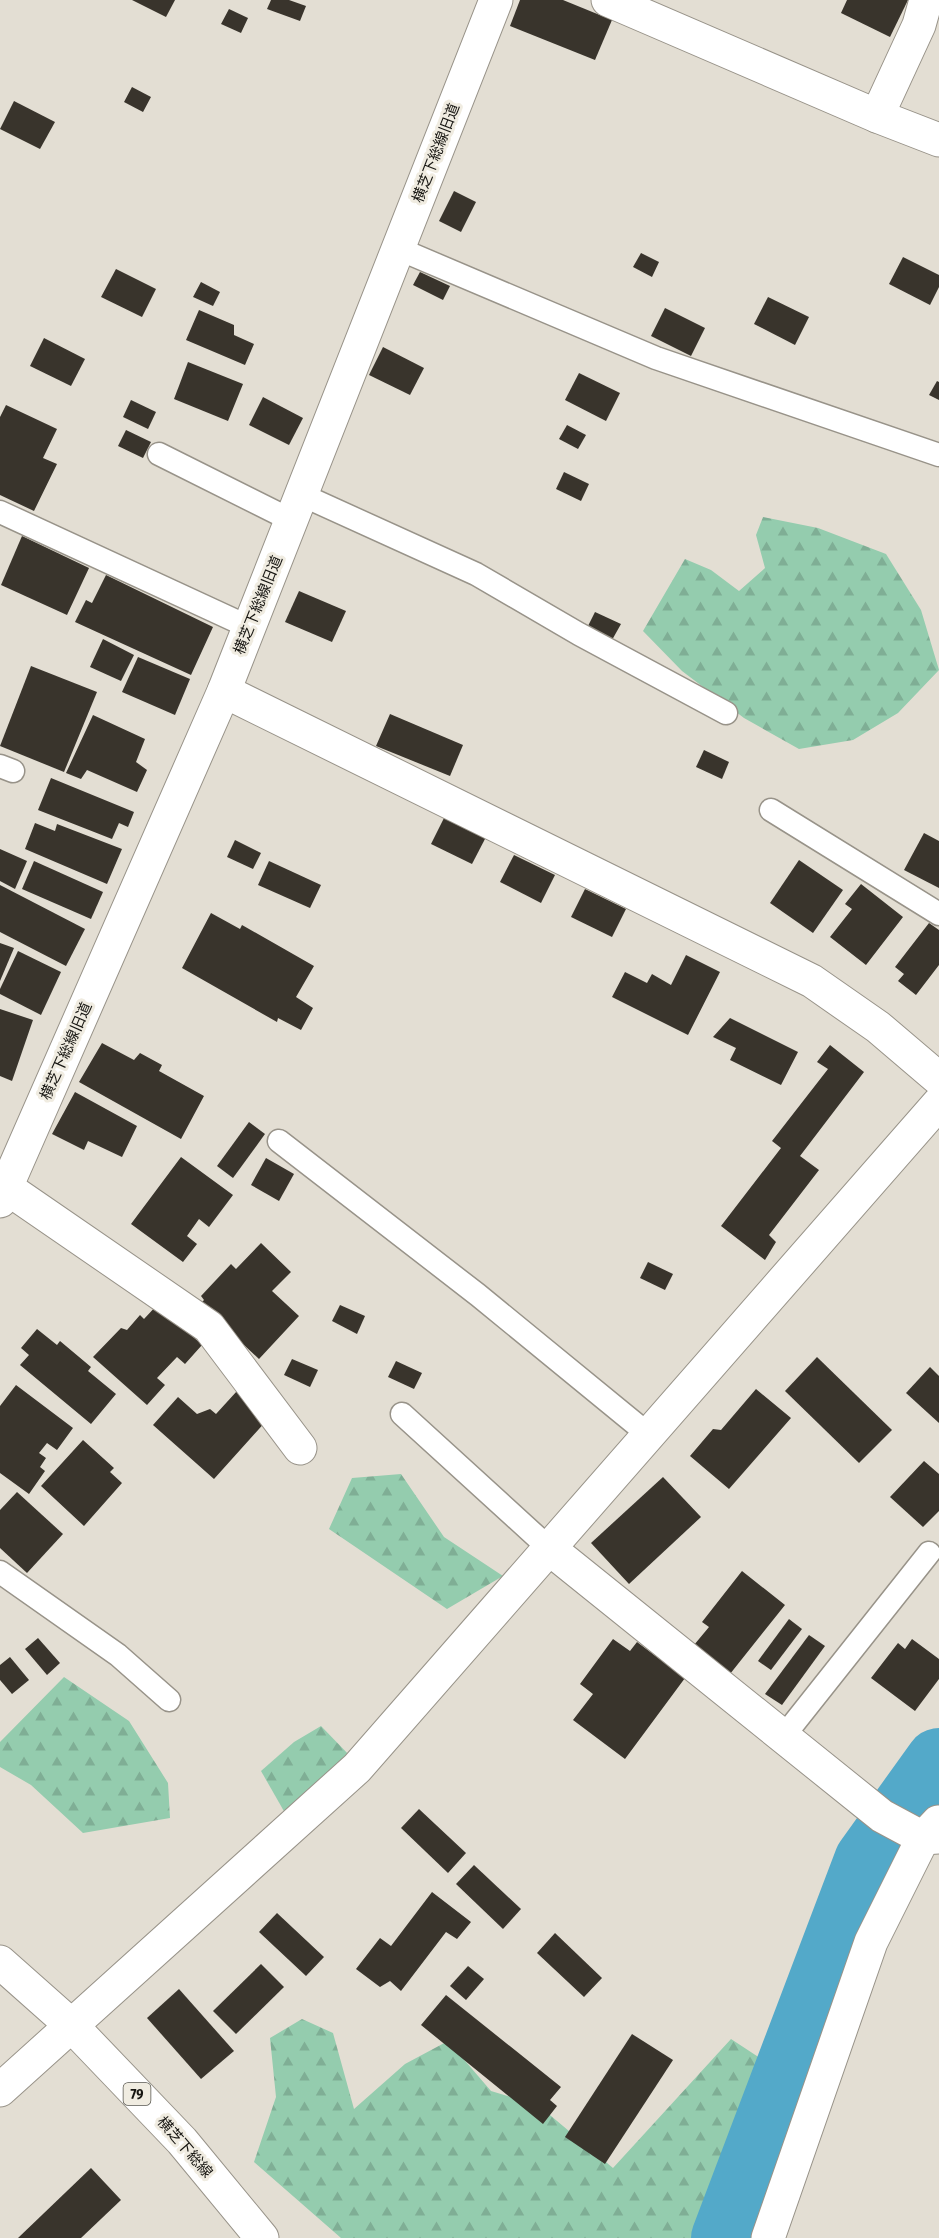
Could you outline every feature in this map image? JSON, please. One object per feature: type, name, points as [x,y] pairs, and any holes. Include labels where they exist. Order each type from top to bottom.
[{"type":"street","name":"横芝下総線旧道","points":[[3,1195],[224,691],[496,0]]},
{"type":"street","points":[[608,0],[877,116],[939,140]]},
{"type":"street","points":[[877,116],[919,25],[926,0]]},
{"type":"street","points":[[224,691],[812,981],[879,1027],[939,1079]]},
{"type":"street","points":[[0,2090],[357,1768],[939,1103]]},
{"type":"street","points":[[3,1195],[209,1327],[300,1448]]},
{"type":"street","points":[[550,1548],[882,1816],[934,1832],[871,1942],[768,2238]]},
{"type":"street","name":"横芝下総線","points":[[0,1962],[70,2025],[182,2141],[262,2238]]},
{"type":"lane","points":[[399,249],[656,358],[939,455]]},
{"type":"lane","points":[[159,454],[476,574],[579,634],[726,713]]},
{"type":"lane","points":[[0,512],[249,627]]},
{"type":"lane","points":[[771,810],[939,914]]},
{"type":"lane","points":[[279,1141],[478,1295],[649,1435]]},
{"type":"lane","points":[[402,1414],[550,1548]]},
{"type":"lane","points":[[783,1737],[929,1553]]},
{"type":"lane","points":[[0,1572],[118,1655],[169,1700]]},
{"type":"green space","points":[[763,517],[818,528],[886,554],[921,610],[939,670],[898,713],[853,740],[799,749],[744,718],[682,671],[643,631],[685,559],[711,570],[739,591],[765,568],[756,535]]},
{"type":"green space","points":[[401,1474],[444,1537],[503,1576],[447,1609],[329,1529],[352,1478]]},
{"type":"green space","points":[[64,1677],[129,1721],[168,1783],[170,1818],[83,1833],[31,1785],[0,1767],[0,1742]]},
{"type":"green space","points":[[321,1726],[351,1757],[285,1813],[261,1771],[294,1742]]},
{"type":"green space","points":[[302,2019],[333,2033],[354,2109],[405,2064],[448,2041],[491,2091],[538,2105],[613,2168],[731,2039],[763,2060],[699,2238],[341,2238],[254,2162],[276,2097],[270,2038]]},
{"type":"building","points":[[132,0],[175,0],[166,17]]},
{"type":"building","points":[[271,0],[289,0],[306,6],[300,21],[267,9]]},
{"type":"building","points":[[520,0],[563,0],[612,20],[595,60],[510,26]]},
{"type":"building","points":[[847,0],[908,0],[890,37],[841,13]]},
{"type":"building","points":[[229,9],[248,18],[241,33],[221,24]]},
{"type":"building","points":[[132,87],[151,97],[143,112],[124,102]]},
{"type":"building","points":[[14,101],[55,122],[40,149],[0,129]]},
{"type":"building","points":[[454,191],[476,202],[461,232],[439,221]]},
{"type":"building","points":[[641,253],[659,262],[652,277],[633,267]]},
{"type":"building","points":[[903,257],[939,275],[939,287],[930,305],[889,284]]},
{"type":"building","points":[[116,269],[156,289],[142,317],[101,297]]},
{"type":"building","points":[[420,272],[450,286],[443,300],[413,285]]},
{"type":"building","points":[[201,282],[220,292],[213,306],[193,297]]},
{"type":"building","points":[[768,297],[809,317],[795,345],[754,324]]},
{"type":"building","points":[[665,308],[705,328],[691,356],[651,336]]},
{"type":"building","points":[[199,310],[234,325],[234,335],[254,344],[245,365],[186,340]]},
{"type":"building","points":[[44,338],[85,359],[71,386],[30,366]]},
{"type":"building","points":[[383,347],[424,368],[410,395],[369,375]]},
{"type":"building","points":[[188,362],[243,384],[228,421],[174,399]]},
{"type":"building","points":[[579,373],[620,393],[606,421],[565,400]]},
{"type":"building","points":[[937,381],[939,382],[939,400],[929,395]]},
{"type":"building","points":[[263,397],[303,418],[289,445],[249,425]]},
{"type":"building","points":[[131,400],[156,412],[148,429],[123,417]]},
{"type":"building","points":[[6,405],[57,429],[43,458],[57,464],[34,511],[0,495],[0,417]]},
{"type":"building","points":[[567,425],[586,435],[578,449],[559,439]]},
{"type":"building","points":[[126,430],[151,442],[143,458],[118,446]]},
{"type":"building","points":[[564,472],[589,484],[581,501],[556,489]]},
{"type":"building","points":[[22,536],[89,568],[67,615],[1,585]]},
{"type":"building","points":[[106,575],[213,627],[191,675],[75,622],[86,600],[92,603]]},
{"type":"building","points":[[299,591],[346,611],[332,642],[285,622]]},
{"type":"building","points":[[595,612],[621,624],[612,640],[587,628]]},
{"type":"building","points":[[103,639],[134,655],[121,681],[90,667]]},
{"type":"building","points":[[138,657],[190,679],[175,715],[122,692]]},
{"type":"building","points":[[31,666],[97,692],[64,772],[0,746]]},
{"type":"building","points":[[390,714],[463,745],[450,776],[376,746]]},
{"type":"building","points":[[93,715],[145,739],[136,762],[147,770],[137,792],[87,770],[81,779],[66,773]]},
{"type":"building","points":[[704,750],[729,762],[722,779],[696,767]]},
{"type":"building","points":[[51,778],[134,812],[128,827],[119,823],[112,839],[38,810]]},
{"type":"building","points":[[445,816],[486,837],[472,864],[431,844]]},
{"type":"building","points":[[35,823],[55,831],[57,824],[122,849],[107,884],[25,849]]},
{"type":"building","points":[[924,833],[939,841],[939,888],[904,870]]},
{"type":"building","points":[[235,840],[261,853],[253,869],[227,857]]},
{"type":"building","points":[[0,849],[27,861],[15,889],[0,881]]},
{"type":"building","points":[[514,855],[555,875],[541,903],[500,882]]},
{"type":"building","points":[[799,860],[843,890],[813,933],[770,903]]},
{"type":"building","points":[[34,861],[103,892],[91,919],[22,889]]},
{"type":"building","points":[[269,861],[321,885],[310,908],[258,885]]},
{"type":"building","points":[[861,884],[903,917],[866,965],[830,937],[852,909],[845,904]]},
{"type":"building","points":[[0,885],[85,929],[66,966],[0,932]]},
{"type":"building","points":[[585,889],[626,909],[612,937],[571,917]]},
{"type":"building","points":[[211,913],[240,929],[242,925],[314,966],[296,997],[313,1008],[301,1030],[278,1018],[277,1022],[182,968]]},
{"type":"building","points":[[929,923],[939,930],[939,965],[916,995],[898,981],[904,974],[895,967]]},
{"type":"building","points":[[0,943],[14,948],[0,981]]},
{"type":"building","points":[[18,951],[61,972],[41,1015],[0,994],[0,989]]},
{"type":"building","points":[[686,955],[720,972],[688,1035],[612,997],[625,972],[647,983],[652,974],[671,985]]},
{"type":"building","points":[[0,1009],[33,1020],[12,1081],[0,1076]]},
{"type":"building","points":[[730,1018],[798,1052],[781,1085],[730,1060],[736,1048],[713,1037]]},
{"type":"building","points":[[102,1043],[134,1060],[140,1053],[162,1065],[159,1071],[204,1096],[181,1139],[79,1082]]},
{"type":"building","points":[[830,1045],[864,1072],[800,1156],[819,1170],[769,1235],[776,1242],[765,1260],[721,1226],[781,1148],[772,1141],[828,1069],[817,1062]]},
{"type":"building","points":[[75,1092],[137,1126],[122,1157],[88,1141],[84,1150],[52,1134]]},
{"type":"building","points":[[249,1122],[265,1134],[233,1178],[217,1166]]},
{"type":"building","points":[[181,1157],[233,1195],[209,1227],[199,1219],[187,1236],[197,1244],[183,1262],[131,1224]]},
{"type":"building","points":[[266,1158],[294,1174],[279,1201],[251,1185]]},
{"type":"building","points":[[261,1243],[291,1272],[272,1291],[299,1316],[259,1359],[200,1304],[204,1300],[201,1296],[231,1264],[236,1269]]},
{"type":"building","points":[[648,1262],[673,1274],[665,1290],[640,1278]]},
{"type":"building","points":[[158,1304],[202,1345],[185,1364],[177,1357],[157,1378],[165,1385],[147,1405],[93,1357],[121,1328],[127,1330],[140,1315],[144,1319]]},
{"type":"building","points":[[340,1305],[365,1316],[357,1334],[332,1321]]},
{"type":"building","points":[[37,1329],[57,1345],[60,1341],[91,1367],[88,1371],[116,1394],[91,1424],[20,1365],[29,1355],[21,1348]]},
{"type":"building","points":[[817,1357],[892,1430],[859,1463],[785,1391]]},
{"type":"building","points":[[292,1359],[318,1370],[310,1387],[284,1375]]},
{"type":"building","points":[[396,1361],[422,1373],[414,1389],[388,1377]]},
{"type":"building","points":[[930,1367],[939,1376],[939,1423],[906,1393]]},
{"type":"building","points":[[16,1385],[73,1428],[57,1450],[47,1443],[39,1453],[46,1458],[40,1467],[45,1471],[29,1494],[0,1473],[0,1406]]},
{"type":"building","points":[[756,1389],[791,1418],[729,1489],[690,1456],[713,1429],[721,1430]]},
{"type":"building","points":[[237,1391],[268,1419],[214,1479],[153,1425],[178,1397],[197,1414],[210,1409],[216,1414]]},
{"type":"building","points":[[83,1440],[114,1468],[110,1472],[122,1483],[84,1526],[41,1486]]},
{"type":"building","points":[[924,1461],[939,1474],[939,1511],[923,1527],[890,1497]]},
{"type":"building","points":[[663,1477],[701,1517],[629,1584],[591,1543]]},
{"type":"building","points":[[17,1492],[63,1534],[27,1573],[0,1548],[0,1510]]},
{"type":"building","points":[[742,1571],[785,1605],[730,1674],[694,1645],[709,1627],[702,1622]]},
{"type":"building","points":[[789,1619],[802,1629],[771,1670],[758,1661]]},
{"type":"building","points":[[809,1635],[825,1646],[782,1705],[765,1694]]},
{"type":"building","points":[[38,1638],[60,1663],[47,1675],[25,1649]]},
{"type":"building","points":[[613,1639],[630,1651],[637,1642],[685,1678],[625,1759],[573,1720],[593,1694],[580,1684]]},
{"type":"building","points":[[912,1639],[939,1659],[939,1679],[915,1711],[871,1678],[898,1643],[905,1649]]},
{"type":"building","points":[[10,1657],[29,1680],[12,1694],[0,1680],[0,1665]]},
{"type":"building","points":[[419,1809],[466,1853],[448,1873],[401,1828]]},
{"type":"building","points":[[474,1865],[521,1909],[503,1929],[456,1884]]},
{"type":"building","points":[[432,1892],[471,1922],[457,1939],[446,1932],[401,1991],[390,1981],[380,1987],[356,1969],[380,1938],[391,1946]]},
{"type":"building","points":[[277,1913],[324,1957],[306,1976],[259,1932]]},
{"type":"building","points":[[555,1933],[602,1978],[584,1997],[537,1953]]},
{"type":"building","points":[[261,1964],[284,1987],[236,2034],[213,2011]]},
{"type":"building","points":[[468,1966],[484,1979],[466,2000],[450,1986]]},
{"type":"building","points":[[179,1989],[234,2051],[201,2079],[147,2018]]},
{"type":"building","points":[[446,1995],[561,2087],[550,2100],[557,2106],[543,2124],[421,2025]]},
{"type":"building","points":[[632,2034],[673,2060],[605,2164],[565,2137]]},
{"type":"building","points":[[91,2168],[121,2200],[81,2238],[18,2238]]},
{"type":"waterway","points":[[725,2238],[868,1861],[939,1762]]}]
